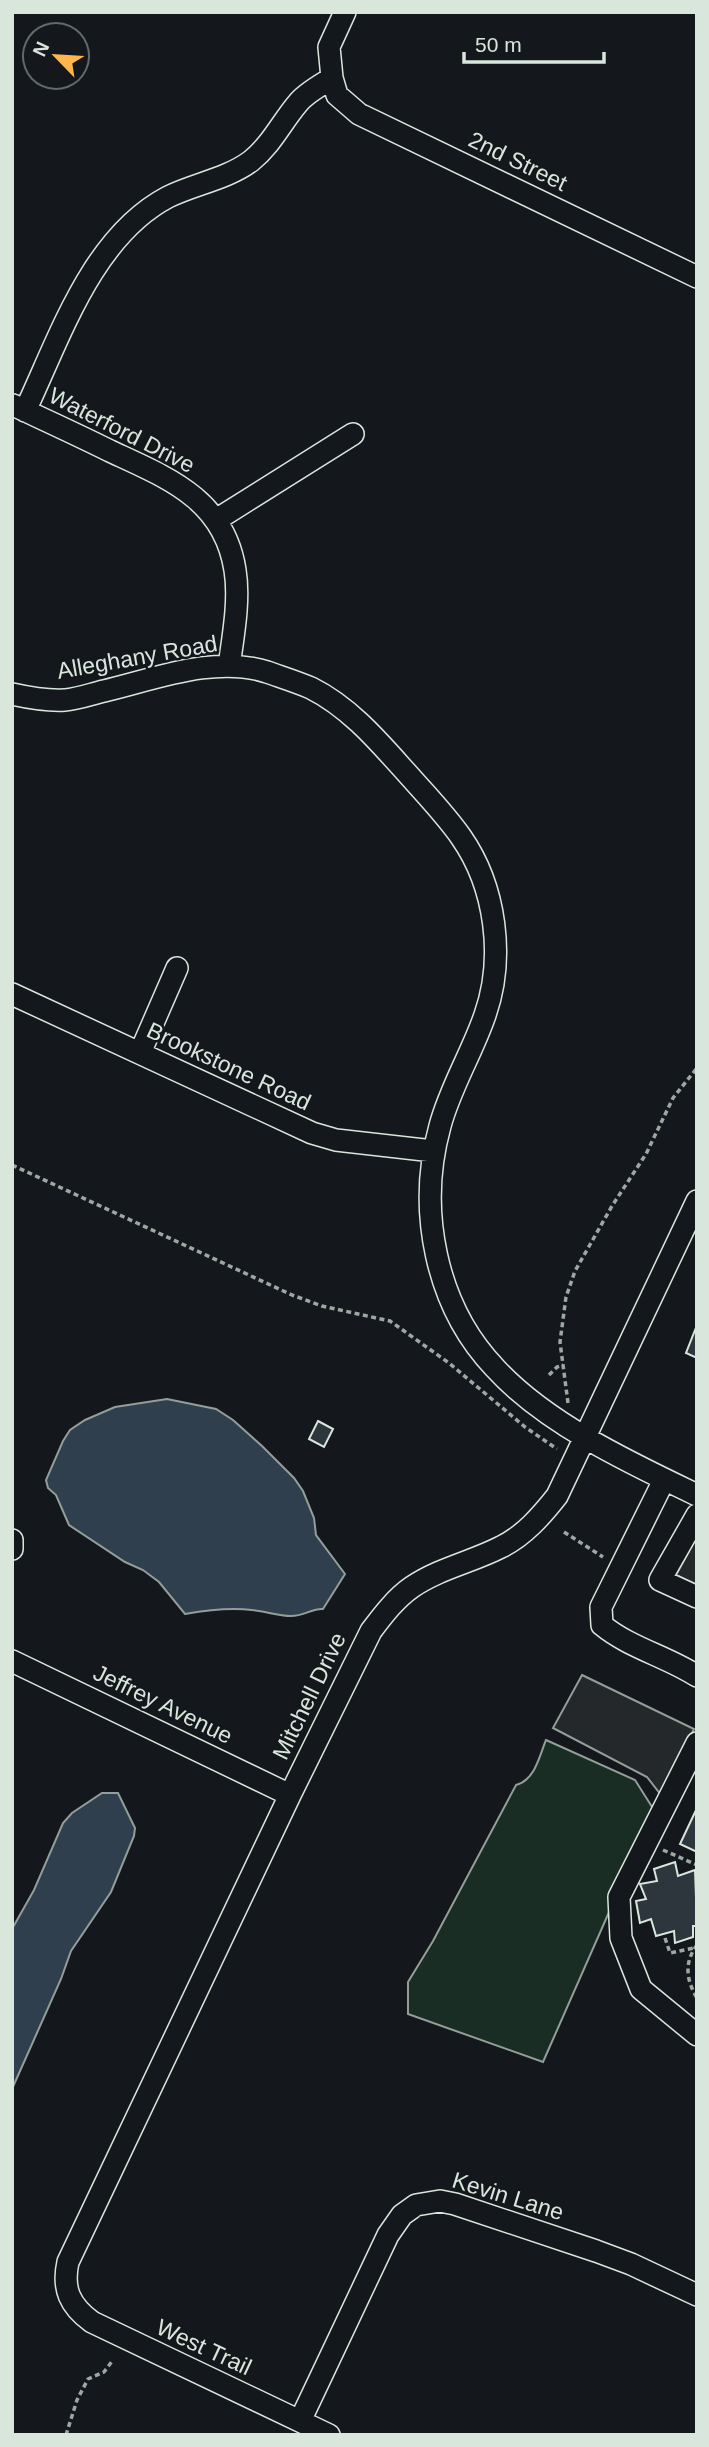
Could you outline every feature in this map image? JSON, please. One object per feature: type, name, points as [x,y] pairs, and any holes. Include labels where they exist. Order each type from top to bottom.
[{"type":"street","points":[[19,408],[106,249],[135,220],[167,198],[230,173],[249,162],[269,145],[299,101],[332,78],[329,47],[345,12]]},
{"type":"street","name":"2nd Street","points":[[332,78],[337,95],[359,114],[697,276]]},
{"type":"street","name":"Waterford Drive","points":[[19,408],[172,480],[200,501],[216,520],[228,544],[236,571],[235,625],[229,666]]},
{"type":"street","points":[[216,520],[354,434]]},
{"type":"street","name":"Alleghany Road","points":[[12,694],[35,699],[68,700],[199,669],[229,666],[262,671],[310,688],[341,707],[360,722],[438,808],[462,839],[477,866],[491,905],[495,943],[494,984],[485,1015],[441,1122],[433,1152],[430,1219],[443,1282],[474,1343],[517,1389],[609,1452],[697,1495]]},
{"type":"street","points":[[140,1053],[177,968]]},
{"type":"street","name":"Brookstone Road","points":[[12,994],[313,1133],[336,1140],[433,1152]]},
{"type":"street","name":"Mitchell Drive","points":[[67,2295],[65,2282],[68,2262],[371,1631],[410,1588],[443,1569],[504,1546],[540,1518],[557,1496],[697,1201]]},
{"type":"street","points":[[664,1480],[601,1607],[602,1625],[628,1643],[677,1663],[697,1676]]},
{"type":"street","points":[[697,1515],[660,1580],[697,1597]]},
{"type":"street","points":[[12,1540],[12,1549]]},
{"type":"street","name":"Jeffrey Avenue","points":[[12,1661],[290,1795]]},
{"type":"street","points":[[697,1742],[618,1897],[621,1938],[641,1989],[697,2035]]},
{"type":"street","name":"Kevin Lane","points":[[300,2421],[388,2235],[407,2211],[425,2202],[455,2204],[596,2251],[697,2295]]},
{"type":"street","name":"West Trail","points":[[67,2295],[75,2308],[92,2322],[329,2435]]},
{"type":"path","points":[[550,1445],[569,1411],[560,1342],[566,1297],[575,1271],[646,1154],[673,1098],[697,1068]]},
{"type":"path","points":[[12,1165],[292,1295],[322,1306],[390,1321],[449,1363],[550,1445],[575,1457]]},
{"type":"path","points":[[549,1375],[562,1365]]},
{"type":"path","points":[[662,1849],[697,1865]]},
{"type":"path","points":[[665,1938],[670,1953],[696,1947]]},
{"type":"path","points":[[696,1947],[687,1968],[691,1988],[697,1998]]},
{"type":"path","points":[[66,2435],[77,2400],[88,2379],[104,2372],[113,2361]]},
{"type":"green space","points":[[546,1740],[635,1780],[654,1810],[543,2062],[408,2014],[408,1982],[433,1941],[516,1785],[528,1778],[536,1767]]},
{"type":"shaded area","points":[[697,1536],[697,1585],[676,1575]]},
{"type":"shaded area","points":[[582,1675],[694,1729],[661,1795],[647,1777],[553,1728]]},
{"type":"water","points":[[167,1399],[216,1409],[233,1420],[294,1478],[303,1491],[314,1518],[316,1535],[345,1574],[323,1609],[291,1616],[235,1609],[185,1614],[159,1582],[69,1525],[46,1480],[70,1430],[115,1407]]},
{"type":"water","points":[[102,1793],[118,1793],[135,1828],[134,1836],[111,1892],[71,1951],[12,2089],[12,1929],[34,1890],[63,1823],[72,1813]]},
{"type":"building","points":[[697,1325],[697,1358],[686,1353]]},
{"type":"building","points":[[318,1421],[333,1429],[324,1447],[309,1439]]},
{"type":"building","points":[[697,1808],[697,1852],[680,1844]]},
{"type":"building","points":[[675,1862],[678,1876],[695,1870],[697,1926],[693,1926],[693,1937],[675,1943],[674,1931],[656,1936],[651,1919],[640,1923],[636,1901],[646,1899],[640,1884],[657,1881],[654,1869]]}]
